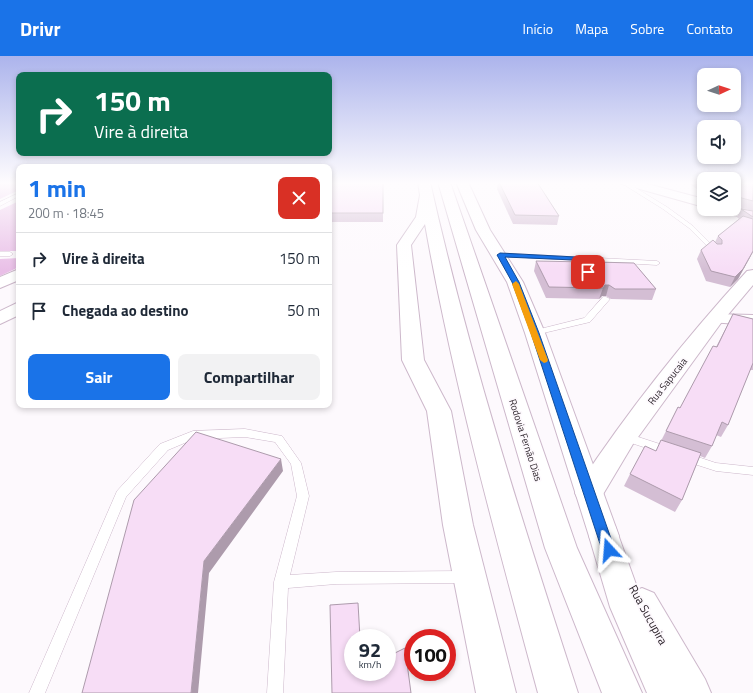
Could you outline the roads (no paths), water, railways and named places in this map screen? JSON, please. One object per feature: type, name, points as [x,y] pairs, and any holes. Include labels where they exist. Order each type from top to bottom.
[{"type":"main road","points":[[424,212],[423,218],[404,245],[413,360],[440,411],[458,525],[496,693]]},
{"type":"main road","points":[[436,212],[460,353],[499,493],[558,693]]},
{"type":"main road","name":"Rodovia Fernão Dias","points":[[441,212],[561,548],[622,693]]},
{"type":"main road","points":[[475,212],[483,230],[500,255],[515,282],[535,333],[627,607],[667,693]]},
{"type":"main road","points":[[741,213],[753,216]]},
{"type":"main road","points":[[0,283],[16,275]]},
{"type":"main road","name":"Rua Sapucaia","points":[[589,493],[624,437],[714,319],[753,275]]},
{"type":"main road","points":[[0,318],[16,310]]},
{"type":"main road","name":"Rua Sucupira","points":[[604,536],[691,693]]},
{"type":"street","points":[[714,319],[750,321]]},
{"type":"lane","points":[[670,212],[691,226],[715,251]]},
{"type":"lane","points":[[0,254],[10,254]]},
{"type":"lane","points":[[500,255],[657,263]]},
{"type":"lane","points":[[576,259],[584,268]]},
{"type":"lane","points":[[535,333],[587,320],[606,299]]},
{"type":"lane","points":[[37,693],[121,494],[164,447],[192,435],[245,433],[278,439],[296,463],[303,496],[281,582],[275,693]]},
{"type":"lane","points":[[624,437],[716,467],[753,470]]},
{"type":"lane","points":[[281,582],[336,578],[470,577]]}]
